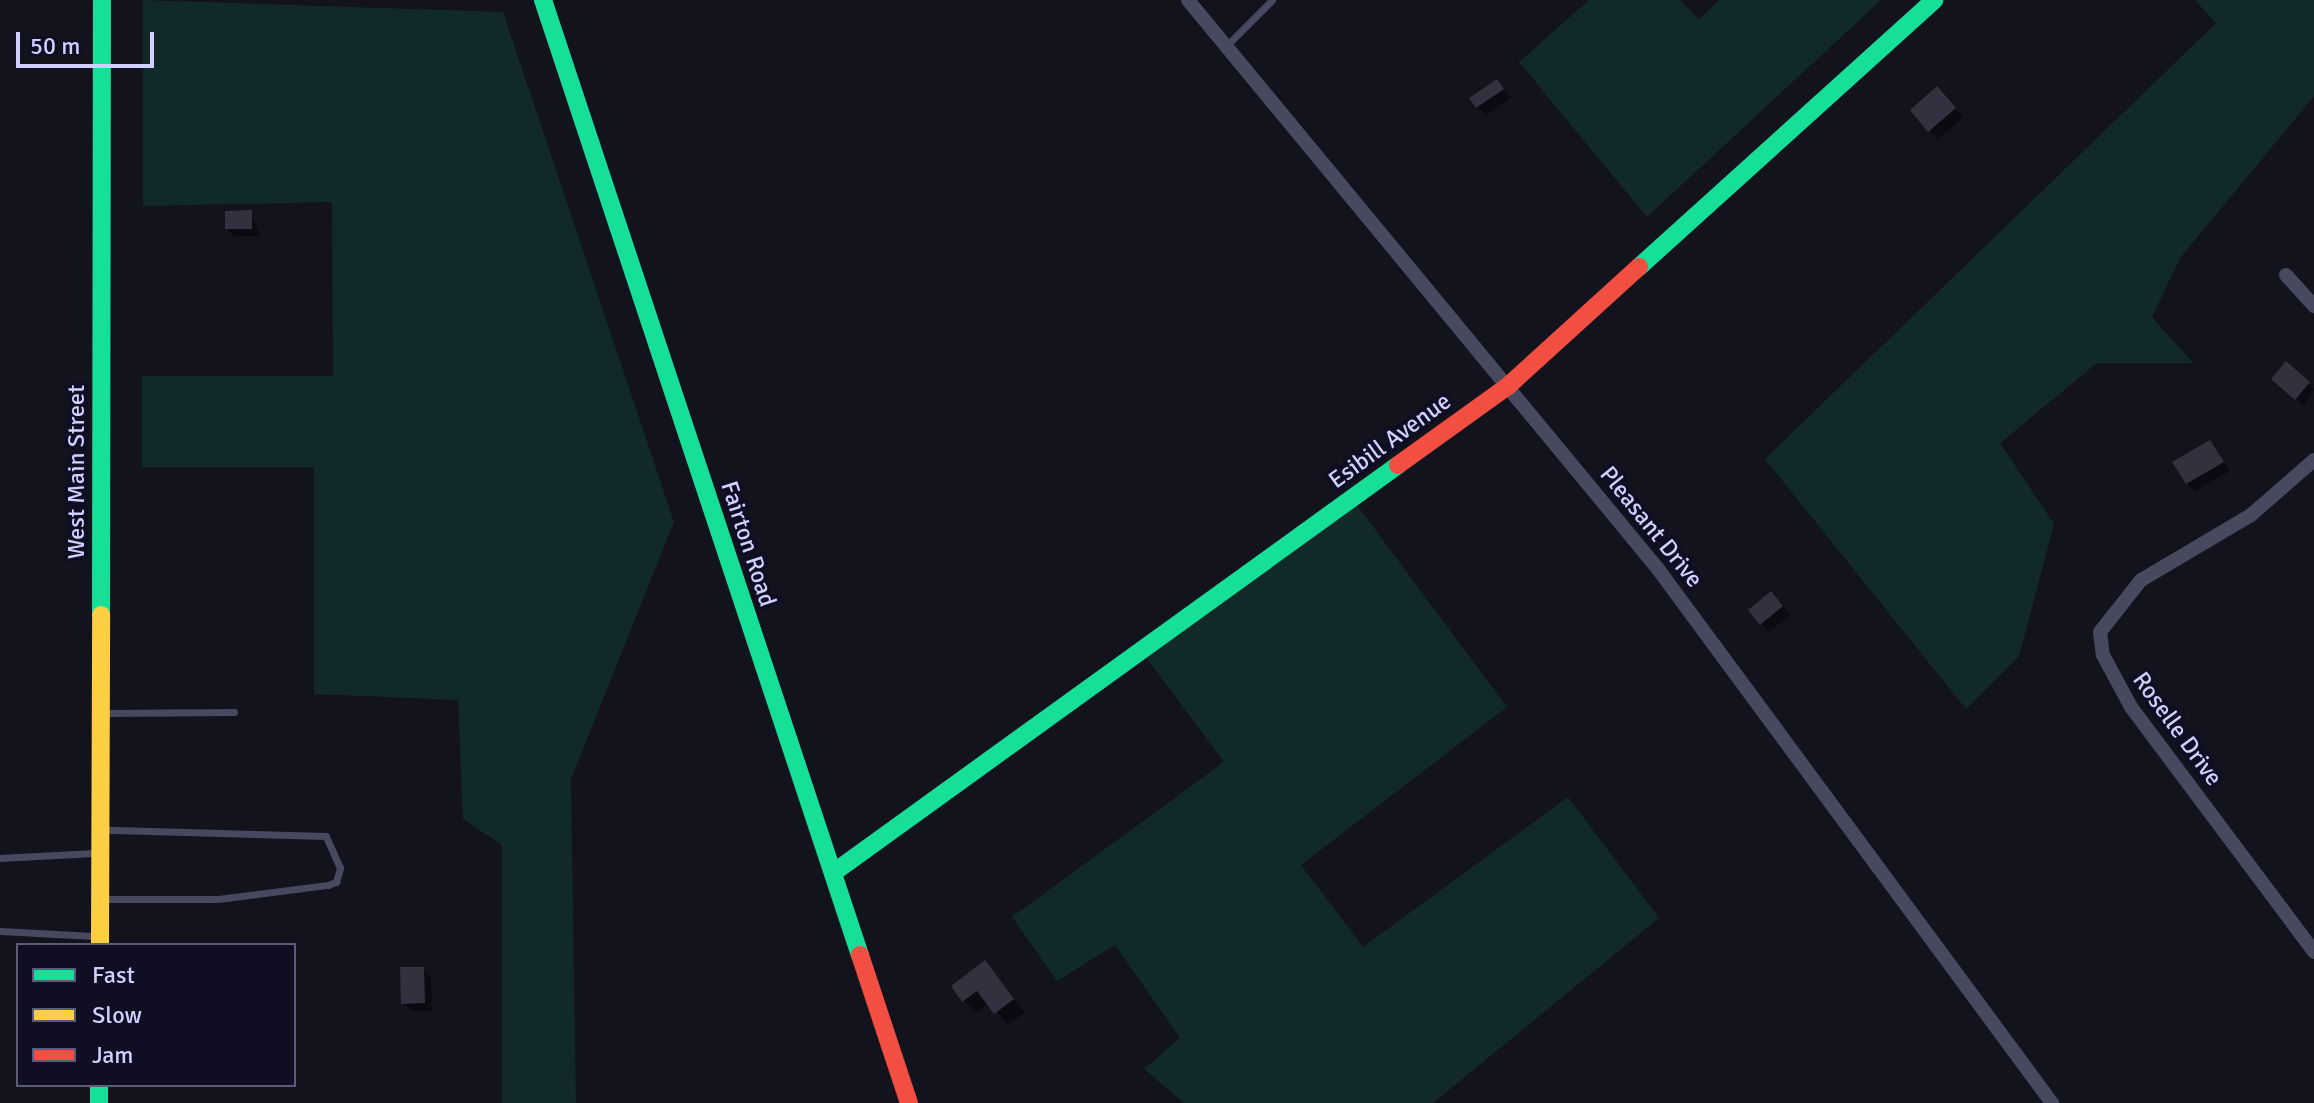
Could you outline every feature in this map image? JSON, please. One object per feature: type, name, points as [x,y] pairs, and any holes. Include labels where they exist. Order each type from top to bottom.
[{"type":"main road","name":"West Main Street","points":[[100,940],[102,0]]},
{"type":"main road","name":"Fairton Road","points":[[543,0],[909,1103]]},
{"type":"main road","name":"Esibill Avenue","points":[[833,873],[1508,386],[1934,0]]},
{"type":"street","name":"Pleasant Drive","points":[[1188,0],[1508,386],[1745,683],[2052,1103]]},
{"type":"street","points":[[2286,275],[2314,306]]},
{"type":"street","name":"Roselle Drive","points":[[2314,460],[2251,515],[2141,580],[2100,632],[2103,655],[2131,707],[2314,952]]},
{"type":"lane","points":[[1226,46],[1272,0]]},
{"type":"lane","points":[[100,713],[234,712]]},
{"type":"lane","points":[[100,830],[326,836],[340,868],[336,882],[328,885],[218,899],[100,899]]},
{"type":"lane","points":[[0,858],[100,852]]},
{"type":"lane","points":[[0,931],[100,940]]},
{"type":"green space","points":[[143,0],[503,12],[674,522],[571,779],[576,1103],[502,1103],[502,845],[463,819],[458,700],[314,694],[314,467],[142,467],[142,376],[333,376],[332,202],[143,206]]},
{"type":"green space","points":[[1589,0],[1680,0],[1699,19],[1719,0],[1881,0],[1647,217],[1519,62]]},
{"type":"green space","points":[[2195,0],[2314,0],[2314,96],[2180,258],[2152,317],[2193,363],[2097,363],[2000,443],[2054,524],[2019,656],[1966,709],[1765,459],[2216,23]]},
{"type":"green space","points":[[1351,497],[1507,707],[1301,865],[1363,947],[1568,797],[1659,918],[1433,1103],[1184,1103],[1144,1069],[1180,1038],[1115,945],[1057,981],[1012,917],[1224,762],[1142,652]]},
{"type":"building","points":[[1497,79],[1504,89],[1476,108],[1469,98]]},
{"type":"building","points":[[1937,86],[1956,108],[1928,132],[1910,110]]},
{"type":"building","points":[[252,210],[252,229],[225,229],[225,211]]},
{"type":"building","points":[[2286,361],[2310,382],[2295,400],[2271,379]]},
{"type":"building","points":[[2210,440],[2224,462],[2186,484],[2172,462]]},
{"type":"building","points":[[1771,591],[1783,606],[1760,625],[1748,610]]},
{"type":"building","points":[[985,960],[1014,999],[994,1014],[977,991],[962,1002],[951,986]]},
{"type":"building","points":[[400,967],[424,967],[425,1003],[401,1004]]},
{"type":"traffic: fast","points":[[101,615],[102,0]]},
{"type":"traffic: fast","points":[[543,0],[860,955]]},
{"type":"traffic: fast","points":[[1639,267],[1934,0]]},
{"type":"traffic: fast","points":[[833,873],[1398,465]]},
{"type":"traffic: fast","points":[[99,1087],[99,1103]]},
{"type":"traffic: slow","points":[[100,943],[101,615]]},
{"type":"traffic: jam","points":[[1398,465],[1508,386],[1639,267]]},
{"type":"traffic: jam","points":[[860,955],[909,1103]]}]
